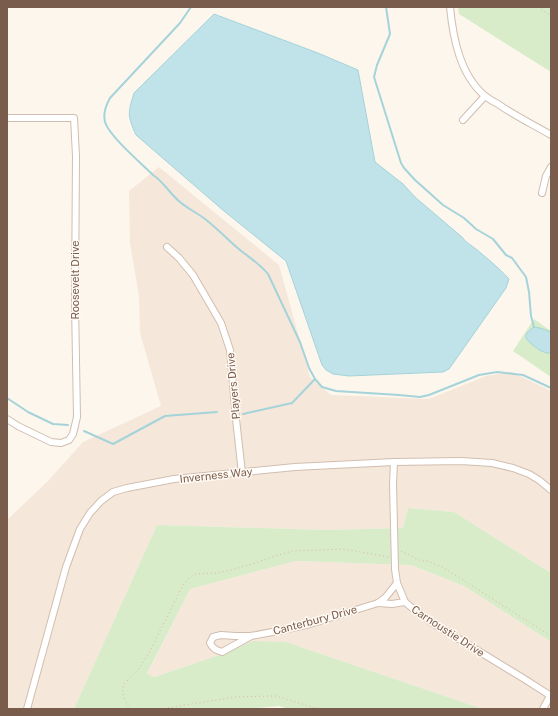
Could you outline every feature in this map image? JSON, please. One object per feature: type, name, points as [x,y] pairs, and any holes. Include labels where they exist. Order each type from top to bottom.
[{"type":"street","points":[[450,7],[455,42],[462,62],[471,80],[485,96],[551,135]]},
{"type":"street","points":[[463,120],[485,96]]},
{"type":"street","name":"Roosevelt Drive","points":[[7,118],[74,118],[76,156],[75,303],[77,416],[73,434],[69,440],[61,443],[51,442],[7,419]]},
{"type":"street","points":[[542,193],[546,176],[551,167]]},
{"type":"street","name":"Players Drive","points":[[167,247],[179,258],[193,275],[221,323],[230,350],[242,472]]},
{"type":"street","name":"Inverness Way","points":[[27,709],[66,567],[80,529],[90,513],[101,501],[113,492],[174,479],[295,467],[394,462],[461,461],[492,463],[513,468],[529,474],[551,490]]},
{"type":"street","name":"Carnoustie Drive","points":[[394,462],[394,554],[397,582],[405,602],[411,608],[432,622],[550,696]]},
{"type":"street","name":"Canterbury Drive","points":[[251,636],[222,652],[213,648],[210,643],[213,637],[221,635],[251,636],[283,630],[310,624],[378,603],[385,598],[397,582]]},
{"type":"street","name":"Canterbury Drive","points":[[378,603],[392,604],[405,602]]},
{"type":"street","points":[[544,709],[550,696]]},
{"type":"path","points":[[538,7],[551,16]]},
{"type":"path","points":[[130,709],[124,697],[123,685],[138,670],[149,653],[183,585],[190,577],[195,574],[218,573],[232,570],[293,551],[344,549],[388,557],[402,551],[418,560],[428,561],[444,568],[551,636]]},
{"type":"path","points":[[160,709],[236,697],[271,696],[276,696],[318,709]]},
{"type":"shaded area","points":[[159,167],[279,265],[310,377],[331,395],[429,399],[486,376],[512,372],[551,391],[551,573],[454,512],[408,508],[403,528],[328,530],[157,525],[74,709],[7,709],[7,520],[48,481],[83,442],[161,406],[140,333],[139,296],[130,243],[129,191]]},
{"type":"shaded area","points":[[296,561],[411,565],[464,586],[551,642],[551,709],[483,709],[286,642],[225,653],[154,677],[147,675],[190,589]]},
{"type":"green space","points":[[458,7],[551,7],[551,72],[459,14]]},
{"type":"green space","points":[[534,319],[551,331],[551,377],[513,351]]},
{"type":"green space","points":[[408,508],[454,512],[551,573],[551,642],[464,586],[411,565],[296,561],[190,589],[147,674],[154,677],[225,653],[253,641],[286,642],[483,709],[289,709],[279,706],[245,709],[74,709],[157,525],[328,530],[403,528]]},
{"type":"water","points":[[214,14],[318,53],[358,70],[375,162],[403,184],[416,198],[509,279],[506,288],[449,369],[443,372],[349,376],[333,374],[326,370],[322,365],[286,261],[224,211],[136,135],[129,114],[134,93]]},
{"type":"water","points":[[534,327],[551,332],[551,353],[546,353],[540,350],[527,339],[527,333]]},
{"type":"waterway","points":[[191,7],[180,23],[110,98],[105,110],[105,122],[119,142],[160,181],[176,199],[210,223],[265,270],[300,342],[309,368],[315,379],[322,387],[336,391],[420,397],[429,395],[479,375],[497,372],[523,375],[551,388]]},
{"type":"waterway","points":[[386,7],[390,34],[377,65],[374,77],[401,163],[415,180],[443,205],[464,218],[476,229],[493,239],[506,255],[512,258],[526,277],[531,316],[534,327]]},
{"type":"waterway","points":[[243,414],[292,403],[315,379]]},
{"type":"waterway","points":[[7,398],[28,412],[53,424],[68,425]]},
{"type":"waterway","points":[[84,431],[113,444],[165,416],[217,412]]}]
